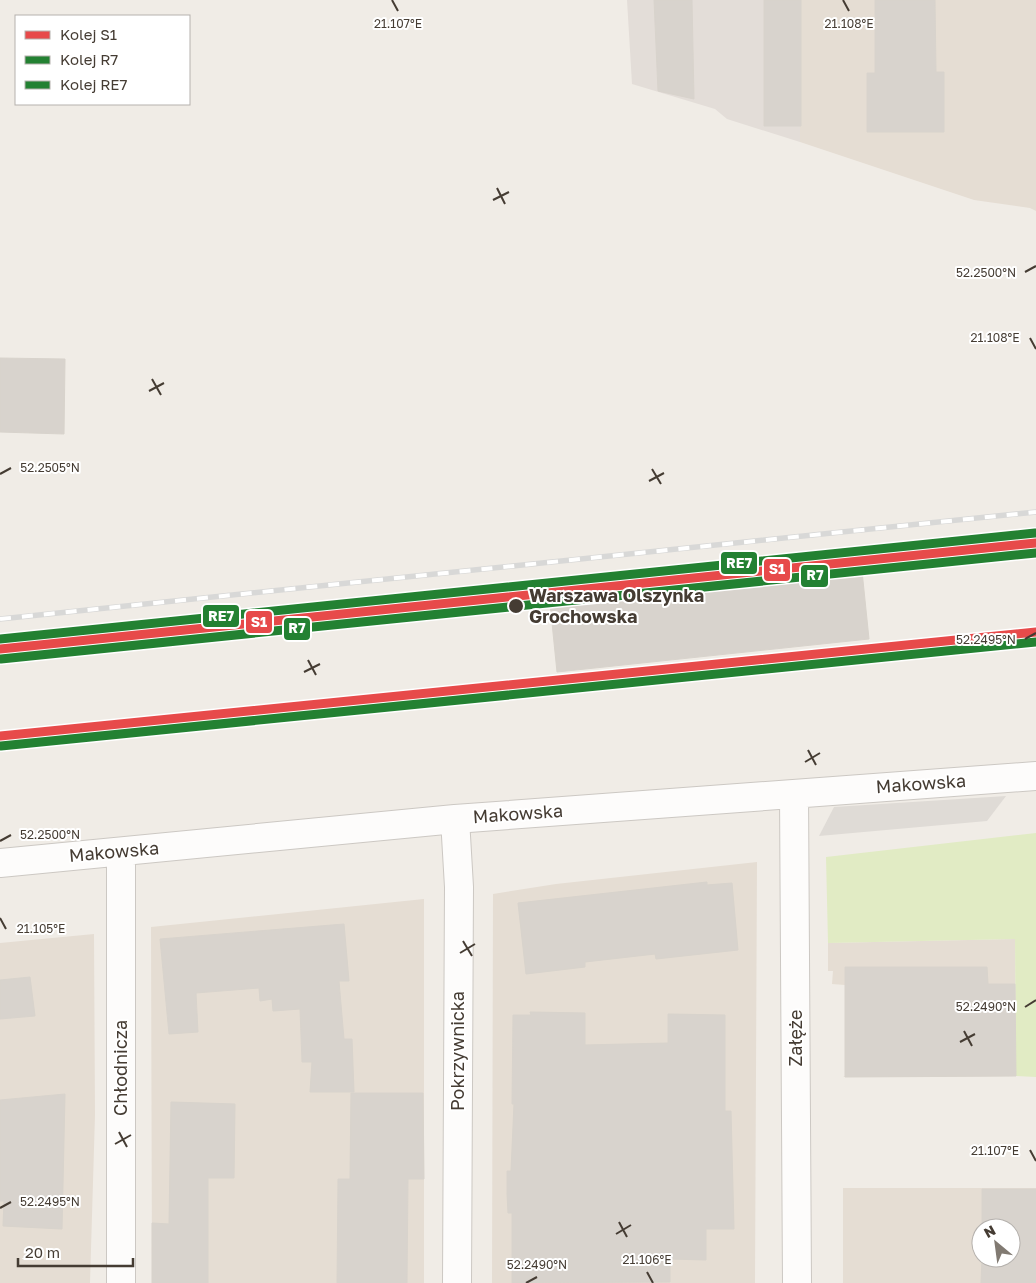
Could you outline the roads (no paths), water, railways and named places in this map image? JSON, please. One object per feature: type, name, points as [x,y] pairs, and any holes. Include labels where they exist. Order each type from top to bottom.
[{"type":"street","name":"Makowska","points":[[0,863],[455,819],[1036,776]]},
{"type":"street","name":"Załęże","points":[[794,794],[796,1283]]},
{"type":"street","name":"Pokrzywnicka","points":[[455,819],[459,887],[457,1283]]},
{"type":"street","name":"Chłodnicza","points":[[121,852],[121,1283]]},
{"type":"railway","points":[[0,619],[1036,512]]},
{"type":"rail line","name":"RE7","points":[[0,639],[1035,533]]},
{"type":"rail line","name":"S1","points":[[0,649],[1036,543]]},
{"type":"rail line","name":"R7","points":[[1,659],[1036,553]]},
{"type":"rail line","name":"S1","points":[[0,736],[1036,632]]},
{"type":"rail line","name":"R7","points":[[1,746],[1036,642]]},
{"type":"place","name":"Warszawa Olszynka Grochowska","points":[[516,606]]}]
